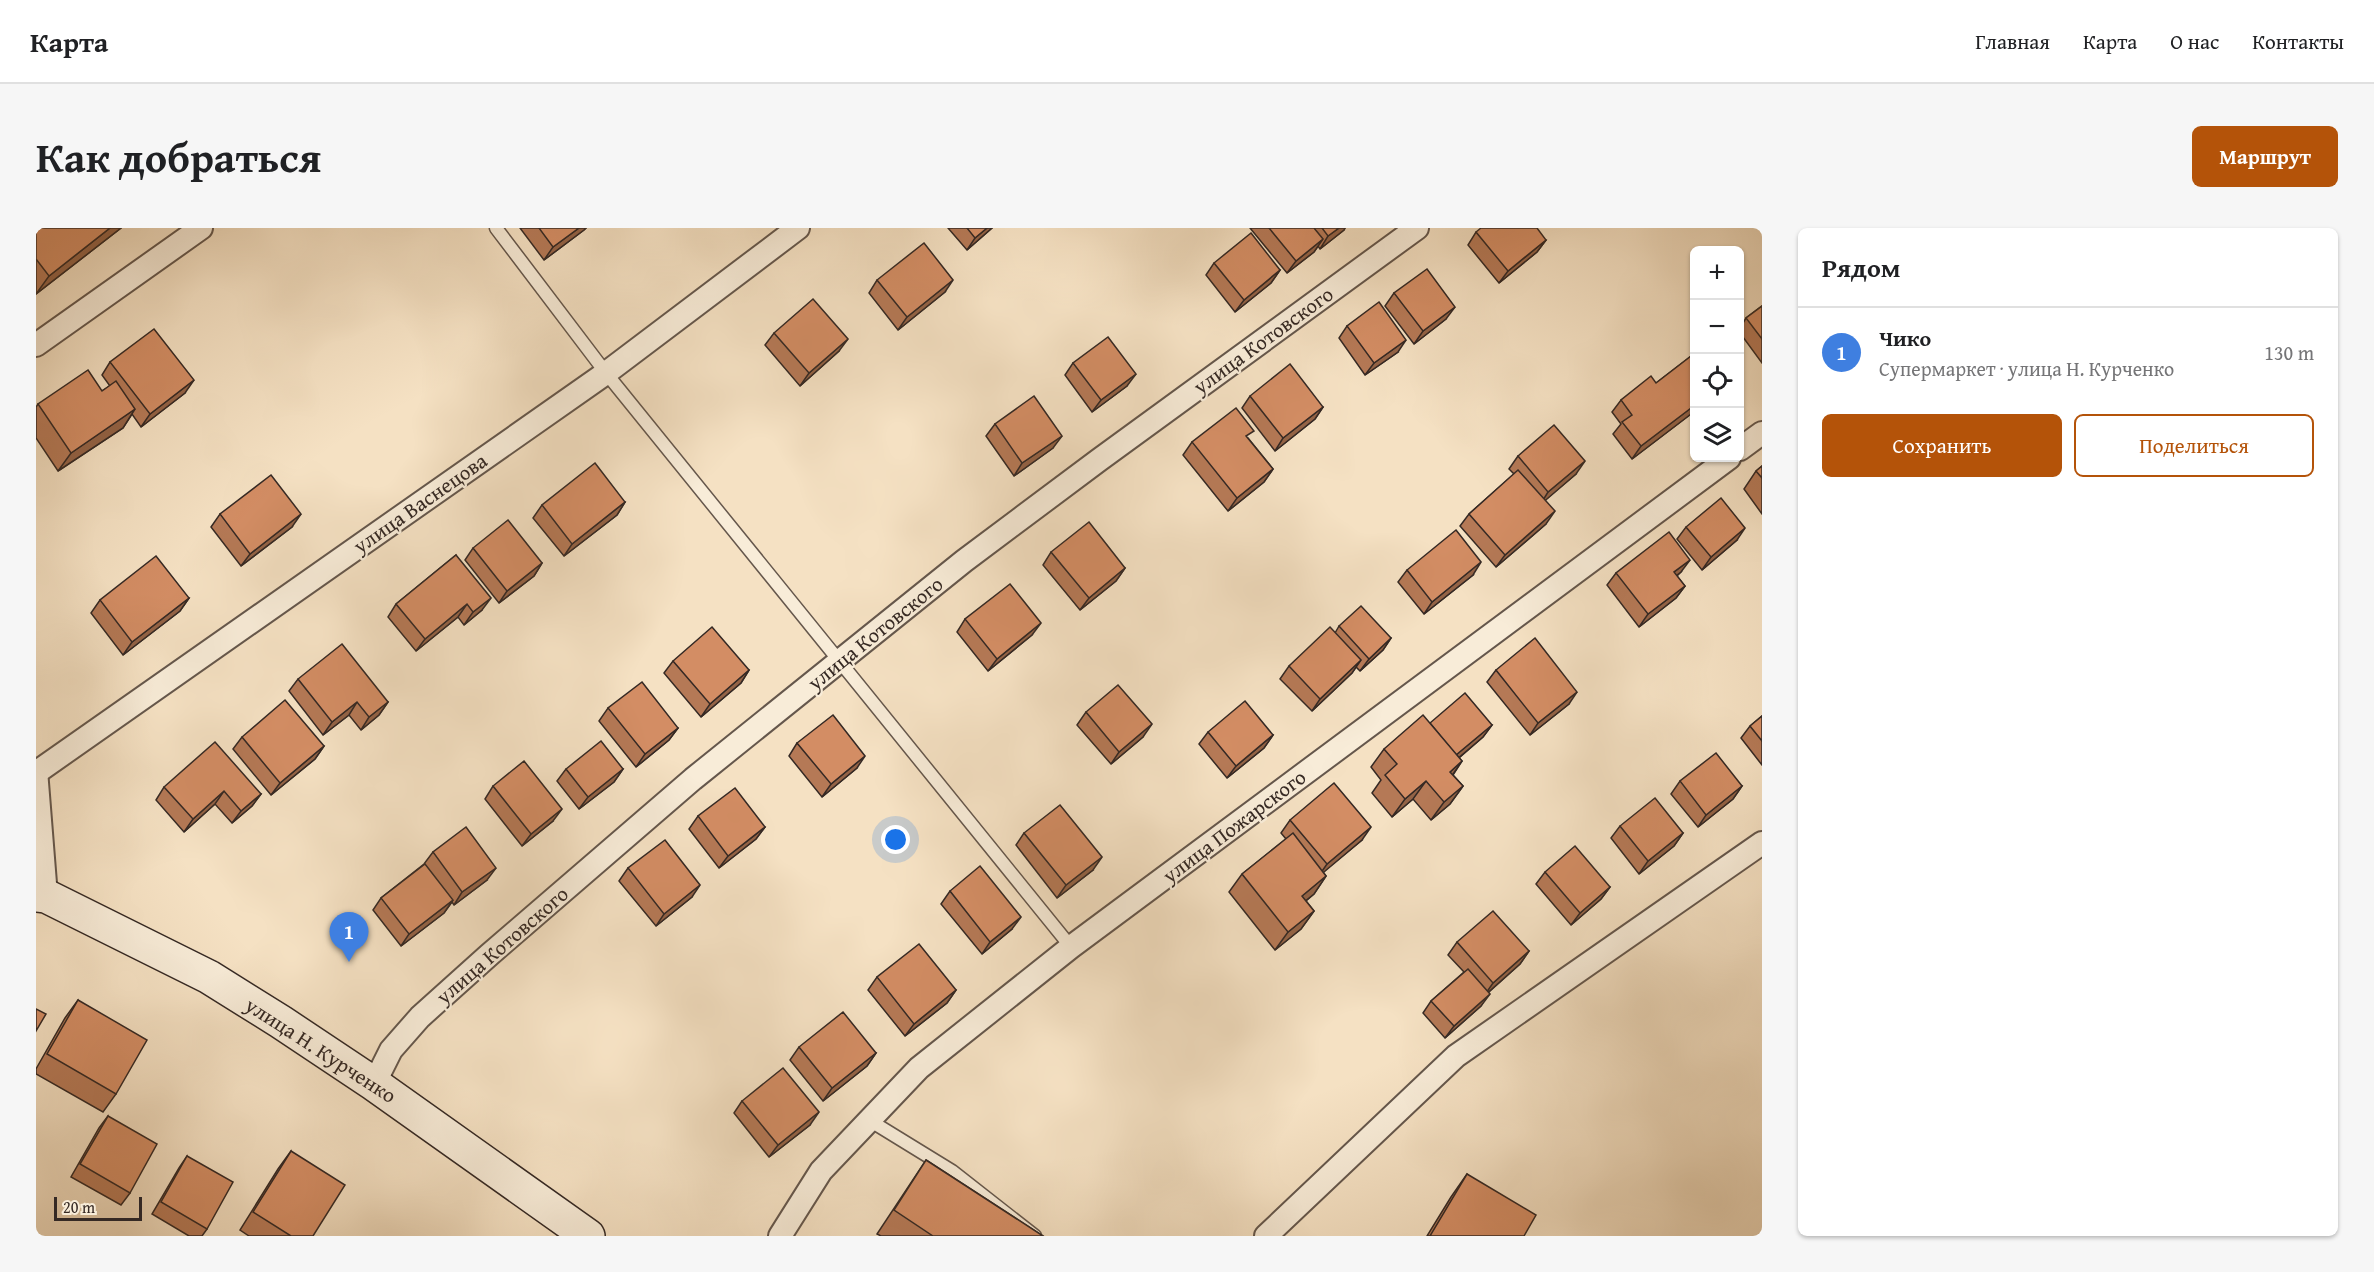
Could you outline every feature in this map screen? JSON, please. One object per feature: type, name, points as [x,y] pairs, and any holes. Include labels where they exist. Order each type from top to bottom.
[{"type":"main road","name":"улица Н. Курченко","points":[[41,895],[209,977],[374,1084],[588,1236]]},
{"type":"street","points":[[36,345],[201,228]]},
{"type":"street","name":"улица Васнецова","points":[[36,771],[606,373],[798,228]]},
{"type":"street","name":"улица Котовского","points":[[374,1084],[391,1050],[420,1017],[693,779],[964,561],[1090,466],[1417,228]]},
{"type":"street","points":[[1744,446],[1762,433]]},
{"type":"street","name":"улица Пожарского","points":[[780,1236],[821,1171],[919,1068],[1071,947],[1724,462]]},
{"type":"street","points":[[36,771],[41,895]]},
{"type":"street","points":[[1266,1236],[1456,1056],[1762,843]]},
{"type":"lane","points":[[496,228],[606,373],[1071,947]]},
{"type":"lane","points":[[869,1120],[952,1171],[1035,1236]]},
{"type":"building","points":[[36,228],[110,228],[49,276],[36,259]]},
{"type":"building","points":[[539,228],[579,228],[553,247]]},
{"type":"building","points":[[967,228],[987,228],[975,238]]},
{"type":"building","points":[[1269,228],[1314,228],[1323,239],[1296,261]]},
{"type":"building","points":[[1322,228],[1339,228],[1328,236]]},
{"type":"building","points":[[1481,228],[1537,228],[1546,240],[1508,271],[1476,232]]},
{"type":"building","points":[[1251,233],[1280,270],[1244,300],[1214,263]]},
{"type":"building","points":[[924,243],[953,280],[907,317],[877,280]]},
{"type":"building","points":[[1427,269],[1455,307],[1423,331],[1394,293]]},
{"type":"building","points":[[813,299],[848,339],[809,373],[774,333]]},
{"type":"building","points":[[1379,302],[1406,340],[1374,363],[1347,326]]},
{"type":"building","points":[[1762,306],[1762,339],[1746,318]]},
{"type":"building","points":[[154,329],[194,380],[150,414],[110,362]]},
{"type":"building","points":[[1108,337],[1136,374],[1101,400],[1073,363]]},
{"type":"building","points":[[1690,357],[1690,409],[1641,446],[1622,422],[1632,415],[1621,400],[1651,376],[1656,383]]},
{"type":"building","points":[[1290,364],[1323,407],[1283,438],[1250,396]]},
{"type":"building","points":[[88,370],[102,391],[116,381],[135,409],[71,453],[38,404]]},
{"type":"building","points":[[1034,396],[1062,436],[1022,463],[995,424]]},
{"type":"building","points":[[1236,408],[1254,431],[1246,436],[1273,469],[1237,498],[1192,442]]},
{"type":"building","points":[[1554,425],[1585,461],[1548,492],[1518,456]]},
{"type":"building","points":[[595,463],[625,502],[572,544],[542,505]]},
{"type":"building","points":[[1762,466],[1762,478],[1756,471]]},
{"type":"building","points":[[1518,470],[1555,511],[1505,555],[1469,514]]},
{"type":"building","points":[[271,475],[301,514],[250,554],[220,514]]},
{"type":"building","points":[[1721,498],[1745,528],[1711,557],[1686,527]]},
{"type":"building","points":[[508,520],[542,563],[507,591],[473,548]]},
{"type":"building","points":[[1089,522],[1125,568],[1089,598],[1051,552]]},
{"type":"building","points":[[1456,530],[1481,562],[1432,602],[1407,570]]},
{"type":"building","points":[[1669,532],[1690,560],[1674,572],[1685,586],[1648,614],[1616,573]]},
{"type":"building","points":[[456,555],[491,598],[473,612],[467,604],[425,639],[396,604]]},
{"type":"building","points":[[156,556],[189,598],[132,642],[100,600]]},
{"type":"building","points":[[1010,584],[1041,623],[997,659],[965,619]]},
{"type":"building","points":[[1361,606],[1391,638],[1369,659],[1339,626]]},
{"type":"building","points":[[712,627],[749,670],[710,704],[673,661]]},
{"type":"building","points":[[1330,627],[1361,660],[1320,699],[1289,666]]},
{"type":"building","points":[[1535,638],[1577,692],[1538,723],[1496,670]]},
{"type":"building","points":[[342,644],[388,702],[369,717],[357,702],[332,722],[298,679]]},
{"type":"building","points":[[642,682],[678,728],[645,754],[608,708]]},
{"type":"building","points":[[1118,685],[1152,724],[1119,752],[1086,712]]},
{"type":"building","points":[[1465,693],[1492,725],[1456,755],[1430,723]]},
{"type":"building","points":[[285,700],[324,746],[280,783],[242,737]]},
{"type":"building","points":[[1245,701],[1273,735],[1236,766],[1208,732]]},
{"type":"building","points":[[833,715],[865,756],[831,784],[797,743]]},
{"type":"building","points":[[1423,715],[1462,761],[1450,772],[1463,786],[1444,802],[1426,781],[1405,799],[1385,775],[1397,764],[1384,749]]},
{"type":"building","points":[[1762,716],[1762,741],[1750,726]]},
{"type":"building","points":[[601,741],[623,769],[588,797],[566,769]]},
{"type":"building","points":[[215,742],[261,794],[241,811],[224,791],[193,819],[164,787]]},
{"type":"building","points":[[1716,753],[1742,786],[1706,815],[1680,781]]},
{"type":"building","points":[[524,761],[562,809],[531,834],[493,786]]},
{"type":"building","points":[[1334,783],[1371,827],[1327,864],[1290,820]]},
{"type":"building","points":[[735,788],[765,827],[728,856],[698,816]]},
{"type":"building","points":[[1655,798],[1683,833],[1648,861],[1620,826]]},
{"type":"building","points":[[1060,805],[1102,857],[1066,885],[1024,833]]},
{"type":"building","points":[[466,827],[496,868],[462,892],[433,852]]},
{"type":"building","points":[[1293,833],[1326,876],[1302,896],[1314,911],[1288,932],[1242,874]]},
{"type":"building","points":[[665,840],[700,885],[664,914],[628,868]]},
{"type":"building","points":[[1575,846],[1610,887],[1580,913],[1545,872]]},
{"type":"building","points":[[425,864],[453,900],[409,934],[381,898]]},
{"type":"building","points":[[980,866],[1021,917],[990,942],[950,891]]},
{"type":"building","points":[[1493,911],[1529,951],[1493,983],[1457,942]]},
{"type":"building","points":[[919,944],[956,990],[914,1024],[877,977]]},
{"type":"building","points":[[1468,969],[1490,994],[1454,1026],[1431,1001]]},
{"type":"building","points":[[78,1000],[147,1040],[116,1094],[47,1054]]},
{"type":"building","points":[[36,1009],[46,1014],[36,1031]]},
{"type":"building","points":[[843,1012],[876,1053],[832,1088],[799,1047]]},
{"type":"building","points":[[783,1068],[819,1112],[778,1145],[742,1101]]},
{"type":"building","points":[[108,1116],[157,1144],[130,1193],[80,1164]]},
{"type":"building","points":[[291,1151],[345,1185],[313,1236],[291,1236],[253,1212]]},
{"type":"building","points":[[187,1156],[233,1182],[207,1229],[161,1202]]},
{"type":"building","points":[[926,1160],[1043,1236],[933,1236],[894,1210]]},
{"type":"building","points":[[1467,1174],[1536,1215],[1524,1236],[1430,1236]]},
{"type":"place","name":"Чико","points":[[349,962]]}]
